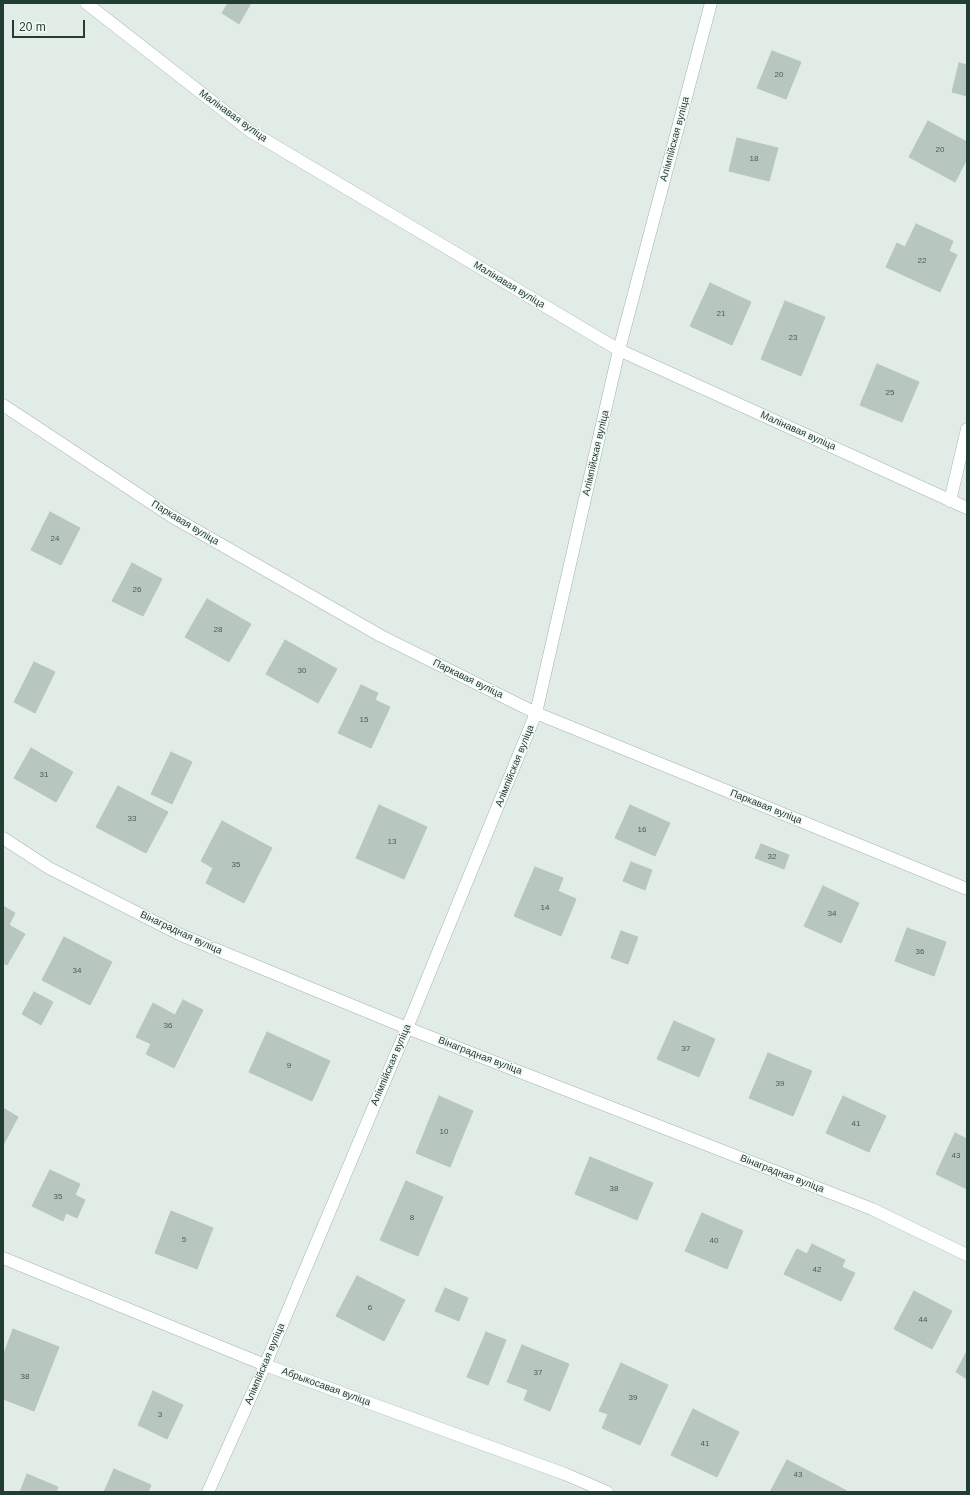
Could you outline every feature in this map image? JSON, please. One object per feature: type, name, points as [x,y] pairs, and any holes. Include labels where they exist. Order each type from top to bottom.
[{"type":"street","name":"Малінавая вуліца","points":[[86,3],[250,131],[619,350],[967,508]]},
{"type":"street","name":"Алімпійская вуліца","points":[[208,1492],[265,1365],[407,1028],[536,713],[619,350],[710,3]]},
{"type":"street","name":"Паркавая вуліца","points":[[3,405],[177,520],[381,636],[536,713],[967,889]]},
{"type":"street","points":[[950,501],[967,429]]},
{"type":"street","name":"Вінаградная вуліца","points":[[3,838],[49,868],[181,935],[407,1028],[872,1209],[967,1255]]},
{"type":"street","name":"Абрыкосавая вуліца","points":[[3,1258],[265,1365],[566,1474],[607,1492]]},
{"type":"building","points":[[228,3],[251,3],[239,24],[222,13]]},
{"type":"building","points":[[772,51],[801,62],[786,99],[757,88]]},
{"type":"building","points":[[959,63],[967,65],[967,96],[952,92]]},
{"type":"building","points":[[928,121],[967,142],[967,159],[955,182],[909,157]]},
{"type":"building","points":[[737,138],[778,148],[769,181],[729,171]]},
{"type":"building","points":[[916,224],[953,241],[949,251],[957,255],[940,292],[886,267],[897,243],[905,247]]},
{"type":"building","points":[[710,283],[751,302],[732,345],[690,326]]},
{"type":"building","points":[[785,301],[825,317],[801,376],[761,359]]},
{"type":"building","points":[[877,364],[919,382],[902,422],[860,405]]},
{"type":"building","points":[[50,512],[80,528],[61,565],[31,550]]},
{"type":"building","points":[[132,563],[162,579],[143,616],[112,601]]},
{"type":"building","points":[[207,599],[251,624],[229,662],[185,637]]},
{"type":"building","points":[[285,640],[337,669],[318,703],[266,674]]},
{"type":"building","points":[[34,662],[55,672],[35,713],[14,702]]},
{"type":"building","points":[[361,685],[378,693],[375,700],[390,707],[371,748],[338,733]]},
{"type":"building","points":[[31,748],[73,772],[56,802],[14,778]]},
{"type":"building","points":[[171,752],[192,762],[172,804],[151,794]]},
{"type":"building","points":[[118,786],[168,812],[146,853],[96,827]]},
{"type":"building","points":[[379,805],[427,827],[404,879],[356,858]]},
{"type":"building","points":[[630,805],[670,823],[655,856],[615,838]]},
{"type":"building","points":[[222,821],[272,848],[244,903],[206,883],[213,868],[201,861]]},
{"type":"building","points":[[761,844],[789,855],[784,869],[755,858]]},
{"type":"building","points":[[631,862],[652,870],[645,890],[623,881]]},
{"type":"building","points":[[535,867],[563,878],[558,891],[576,899],[561,936],[514,916]]},
{"type":"building","points":[[823,886],[859,903],[841,943],[804,926]]},
{"type":"building","points":[[3,906],[15,913],[9,925],[25,934],[7,965],[3,963]]},
{"type":"building","points":[[907,928],[946,942],[934,976],[895,961]]},
{"type":"building","points":[[621,931],[638,937],[628,964],[611,958]]},
{"type":"building","points":[[64,937],[112,962],[90,1005],[42,980]]},
{"type":"building","points":[[34,992],[53,1002],[41,1025],[22,1014]]},
{"type":"building","points":[[183,1000],[203,1010],[174,1068],[146,1054],[151,1044],[136,1037],[153,1003],[175,1015]]},
{"type":"building","points":[[674,1021],[715,1039],[699,1077],[657,1059]]},
{"type":"building","points":[[267,1032],[330,1061],[312,1101],[249,1072]]},
{"type":"building","points":[[768,1053],[812,1071],[793,1116],[749,1098]]},
{"type":"building","points":[[439,1096],[473,1111],[450,1167],[416,1153]]},
{"type":"building","points":[[843,1096],[886,1116],[869,1152],[826,1133]]},
{"type":"building","points":[[3,1108],[18,1117],[3,1145]]},
{"type":"building","points":[[955,1133],[967,1139],[967,1189],[936,1174]]},
{"type":"building","points":[[590,1157],[653,1183],[637,1220],[575,1194]]},
{"type":"building","points":[[50,1170],[80,1184],[75,1195],[85,1200],[77,1218],[66,1213],[63,1221],[32,1206]]},
{"type":"building","points":[[406,1181],[443,1197],[418,1256],[380,1240]]},
{"type":"building","points":[[171,1211],[213,1228],[197,1269],[155,1253]]},
{"type":"building","points":[[702,1213],[743,1231],[727,1269],[685,1251]]},
{"type":"building","points":[[812,1244],[845,1260],[842,1267],[855,1273],[841,1301],[784,1274],[797,1249],[807,1254]]},
{"type":"building","points":[[357,1276],[405,1300],[384,1341],[336,1316]]},
{"type":"building","points":[[445,1288],[468,1298],[459,1321],[435,1311]]},
{"type":"building","points":[[914,1291],[952,1311],[932,1349],[894,1329]]},
{"type":"building","points":[[13,1329],[59,1347],[34,1411],[3,1399],[3,1356]]},
{"type":"building","points":[[486,1332],[506,1340],[488,1385],[467,1377]]},
{"type":"building","points":[[522,1345],[569,1364],[550,1411],[524,1400],[528,1390],[507,1382]]},
{"type":"building","points":[[967,1351],[967,1379],[956,1372]]},
{"type":"building","points":[[621,1363],[668,1385],[640,1445],[602,1428],[608,1414],[599,1411]]},
{"type":"building","points":[[153,1391],[183,1405],[167,1439],[138,1425]]},
{"type":"building","points":[[693,1409],[739,1432],[717,1477],[671,1455]]},
{"type":"building","points":[[787,1460],[847,1491],[770,1492]]},
{"type":"building","points":[[114,1469],[151,1485],[148,1492],[104,1492]]},
{"type":"building","points":[[27,1474],[58,1487],[56,1492],[20,1492]]}]
